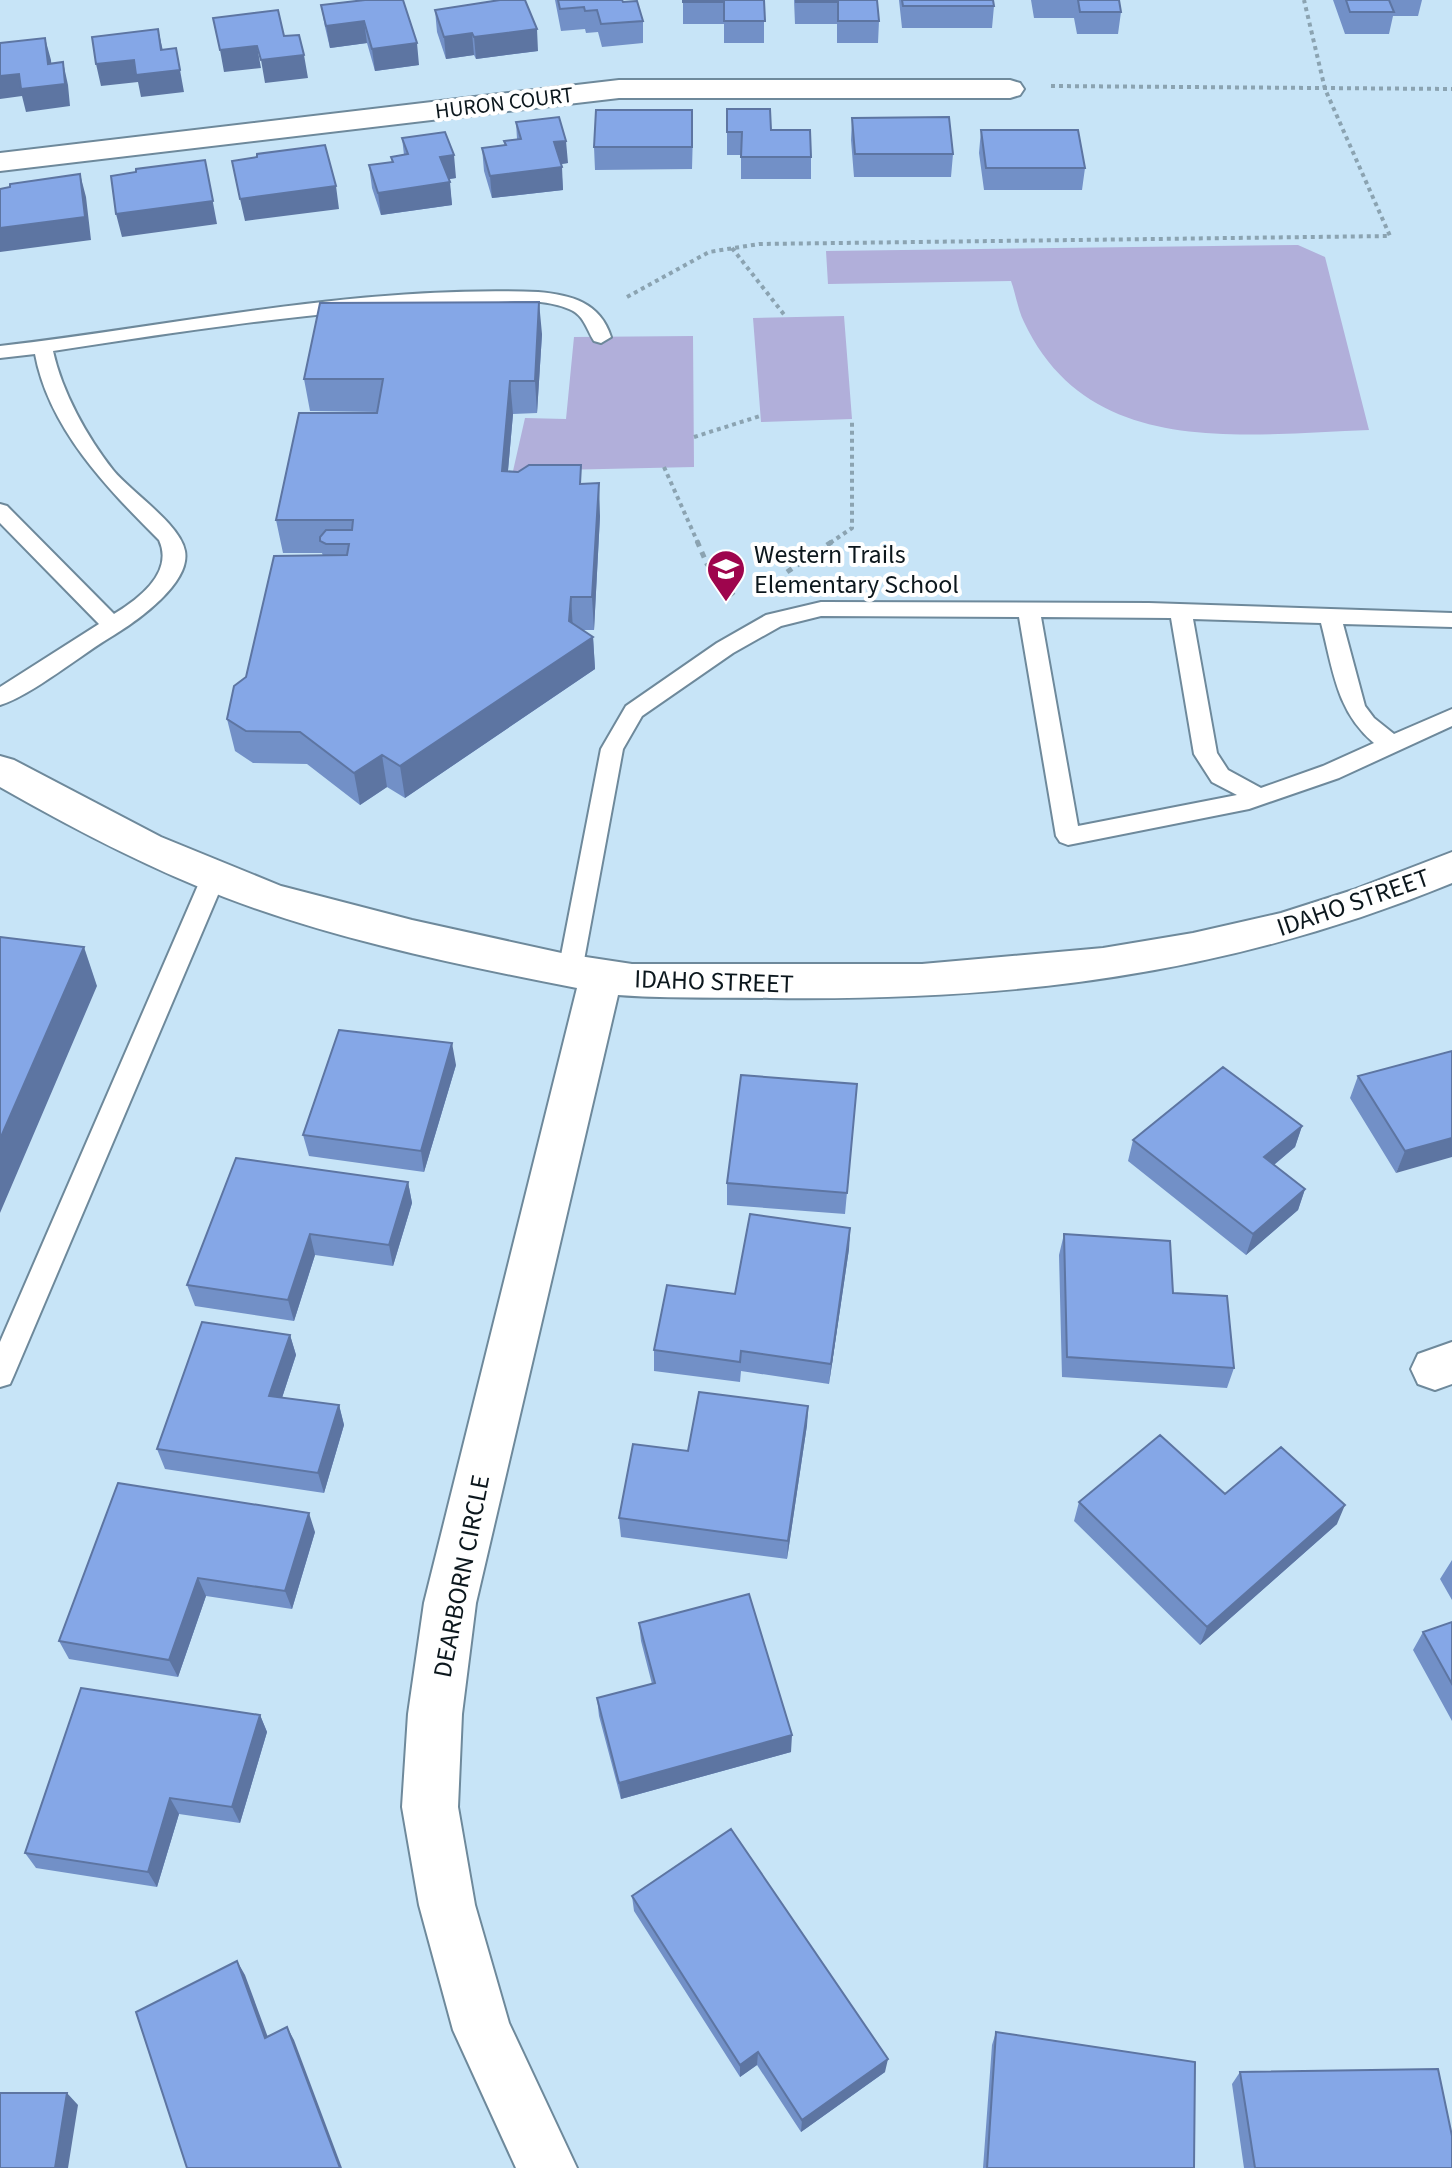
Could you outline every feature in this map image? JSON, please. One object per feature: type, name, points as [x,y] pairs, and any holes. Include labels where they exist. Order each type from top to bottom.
[{"type":"street","name":"HURON COURT","points":[[0,162],[619,89],[1010,89]]},
{"type":"street","name":"IDAHO STREET","points":[[0,770],[115,833],[214,876],[347,922],[586,974],[827,984],[979,978],[1114,963],[1264,933],[1419,882],[1452,867]]},
{"type":"street","name":"DEARBORN CIRCLE","points":[[547,2168],[482,2030],[447,1905],[430,1807],[435,1714],[450,1603],[586,974]]},
{"type":"lane","points":[[0,352],[393,300],[549,299],[575,305],[591,317],[601,337]]},
{"type":"lane","points":[[0,697],[143,606],[171,572],[175,552],[168,537],[107,476],[84,444],[48,373],[43,347]]},
{"type":"lane","points":[[0,511],[114,626]]},
{"type":"lane","points":[[586,974],[612,749],[634,711],[725,648],[774,620],[821,609],[1181,612],[1452,620]]},
{"type":"lane","points":[[1029,610],[1068,836],[1259,797],[1331,772],[1452,717]]},
{"type":"lane","points":[[1181,612],[1206,754],[1220,776],[1259,797]]},
{"type":"lane","points":[[1330,616],[1354,707],[1366,724],[1392,745]]},
{"type":"lane","points":[[0,1375],[214,876]]},
{"type":"path","points":[[591,317],[709,252],[759,244],[1390,236],[1324,88],[1304,0]]},
{"type":"path","points":[[1010,89],[1079,84],[1452,89]]},
{"type":"path","points":[[732,248],[786,317]]},
{"type":"path","points":[[694,437],[760,416]]},
{"type":"path","points":[[777,578],[852,528],[852,419]]},
{"type":"path","points":[[664,467],[707,564],[740,604]]},
{"type":"shaded area","points":[[1298,245],[1325,257],[1369,430],[1222,434],[1174,429],[1129,418],[1088,398],[1052,366],[1024,322],[1011,281],[828,284],[826,251]]},
{"type":"shaded area","points":[[844,316],[852,419],[761,422],[753,318]]},
{"type":"shaded area","points":[[693,336],[694,467],[513,471],[525,418],[566,419],[574,337]]},
{"type":"building","points":[[403,0],[417,43],[372,49],[364,21],[326,26],[321,5]]},
{"type":"building","points":[[500,0],[525,0],[537,29],[474,37],[472,33],[444,37],[435,10]]},
{"type":"building","points":[[558,0],[637,1],[643,21],[601,24],[597,10],[585,11],[584,7],[560,9]]},
{"type":"building","points":[[683,0],[764,0],[765,21],[724,21],[724,2]]},
{"type":"building","points":[[796,0],[877,0],[879,21],[838,21],[838,2]]},
{"type":"building","points":[[902,0],[993,0],[994,6],[903,6]]},
{"type":"building","points":[[1078,0],[1119,0],[1121,12],[1080,12]]},
{"type":"building","points":[[1346,0],[1389,0],[1394,12],[1350,12]]},
{"type":"building","points":[[278,10],[284,36],[299,35],[304,55],[261,60],[257,46],[220,50],[213,18]]},
{"type":"building","points":[[158,29],[161,50],[176,48],[180,70],[136,75],[134,60],[96,64],[92,37]]},
{"type":"building","points":[[45,38],[48,64],[63,62],[65,84],[21,89],[19,74],[0,76],[0,43]]},
{"type":"building","points":[[727,109],[770,109],[771,130],[810,130],[811,157],[741,157],[742,132],[727,132]]},
{"type":"building","points":[[596,110],[692,110],[692,147],[594,147]]},
{"type":"building","points":[[559,117],[566,141],[554,142],[562,167],[490,176],[482,148],[506,145],[504,141],[521,139],[516,122]]},
{"type":"building","points":[[949,117],[953,154],[855,154],[852,118]]},
{"type":"building","points":[[981,130],[1078,130],[1085,168],[986,168]]},
{"type":"building","points":[[445,132],[454,155],[440,157],[450,182],[378,193],[369,165],[393,162],[391,157],[408,154],[402,138]]},
{"type":"building","points":[[325,145],[336,186],[240,199],[232,161],[257,157],[257,154]]},
{"type":"building","points":[[205,160],[213,201],[116,214],[111,176],[136,172],[136,169]]},
{"type":"building","points":[[80,174],[85,217],[0,228],[0,189],[10,187],[10,184]]},
{"type":"building","points":[[539,302],[535,381],[510,381],[502,471],[518,472],[529,465],[581,465],[580,484],[599,483],[592,597],[571,597],[569,621],[593,637],[400,766],[382,755],[354,773],[300,732],[246,731],[227,719],[234,686],[246,677],[274,556],[347,555],[349,544],[326,544],[320,541],[320,537],[326,530],[352,530],[353,520],[276,520],[299,413],[377,413],[383,379],[304,379],[320,303]]},
{"type":"building","points":[[0,937],[84,947],[0,1139]]},
{"type":"building","points":[[339,1030],[452,1043],[421,1151],[303,1135]]},
{"type":"building","points":[[1452,1051],[1452,1138],[1405,1151],[1358,1076]]},
{"type":"building","points":[[1223,1067],[1302,1126],[1264,1157],[1305,1189],[1253,1234],[1133,1140]]},
{"type":"building","points":[[741,1075],[857,1084],[847,1193],[727,1183]]},
{"type":"building","points":[[236,1158],[408,1182],[389,1245],[310,1234],[288,1300],[187,1285]]},
{"type":"building","points":[[750,1214],[850,1228],[831,1364],[741,1351],[740,1362],[654,1350],[667,1285],[735,1294]]},
{"type":"building","points":[[1064,1234],[1170,1241],[1173,1293],[1227,1296],[1234,1368],[1067,1357]]},
{"type":"building","points":[[202,1322],[290,1335],[269,1396],[339,1405],[318,1473],[157,1449]]},
{"type":"building","points":[[699,1392],[808,1406],[788,1541],[619,1518],[633,1444],[688,1451]]},
{"type":"building","points":[[1160,1435],[1225,1494],[1281,1447],[1345,1505],[1207,1627],[1079,1502]]},
{"type":"building","points":[[118,1483],[309,1513],[285,1591],[198,1578],[169,1660],[59,1641]]},
{"type":"building","points":[[749,1594],[792,1735],[619,1783],[597,1698],[655,1683],[639,1623]]},
{"type":"building","points":[[1452,1622],[1452,1684],[1423,1632]]},
{"type":"building","points":[[81,1688],[260,1715],[232,1807],[170,1798],[148,1872],[25,1853]]},
{"type":"building","points":[[731,1829],[888,2059],[802,2120],[758,2052],[740,2065],[632,1896]]},
{"type":"building","points":[[237,1961],[265,2038],[287,2027],[340,2168],[187,2168],[136,2012]]},
{"type":"building","points":[[996,2032],[1195,2062],[1194,2168],[987,2168]]},
{"type":"building","points":[[1438,2069],[1452,2136],[1452,2168],[1255,2168],[1240,2072]]},
{"type":"building","points":[[0,2093],[67,2093],[55,2168],[0,2168]]},
{"type":"place","name":"Western Trails Elementary School","points":[[726,603]]}]
